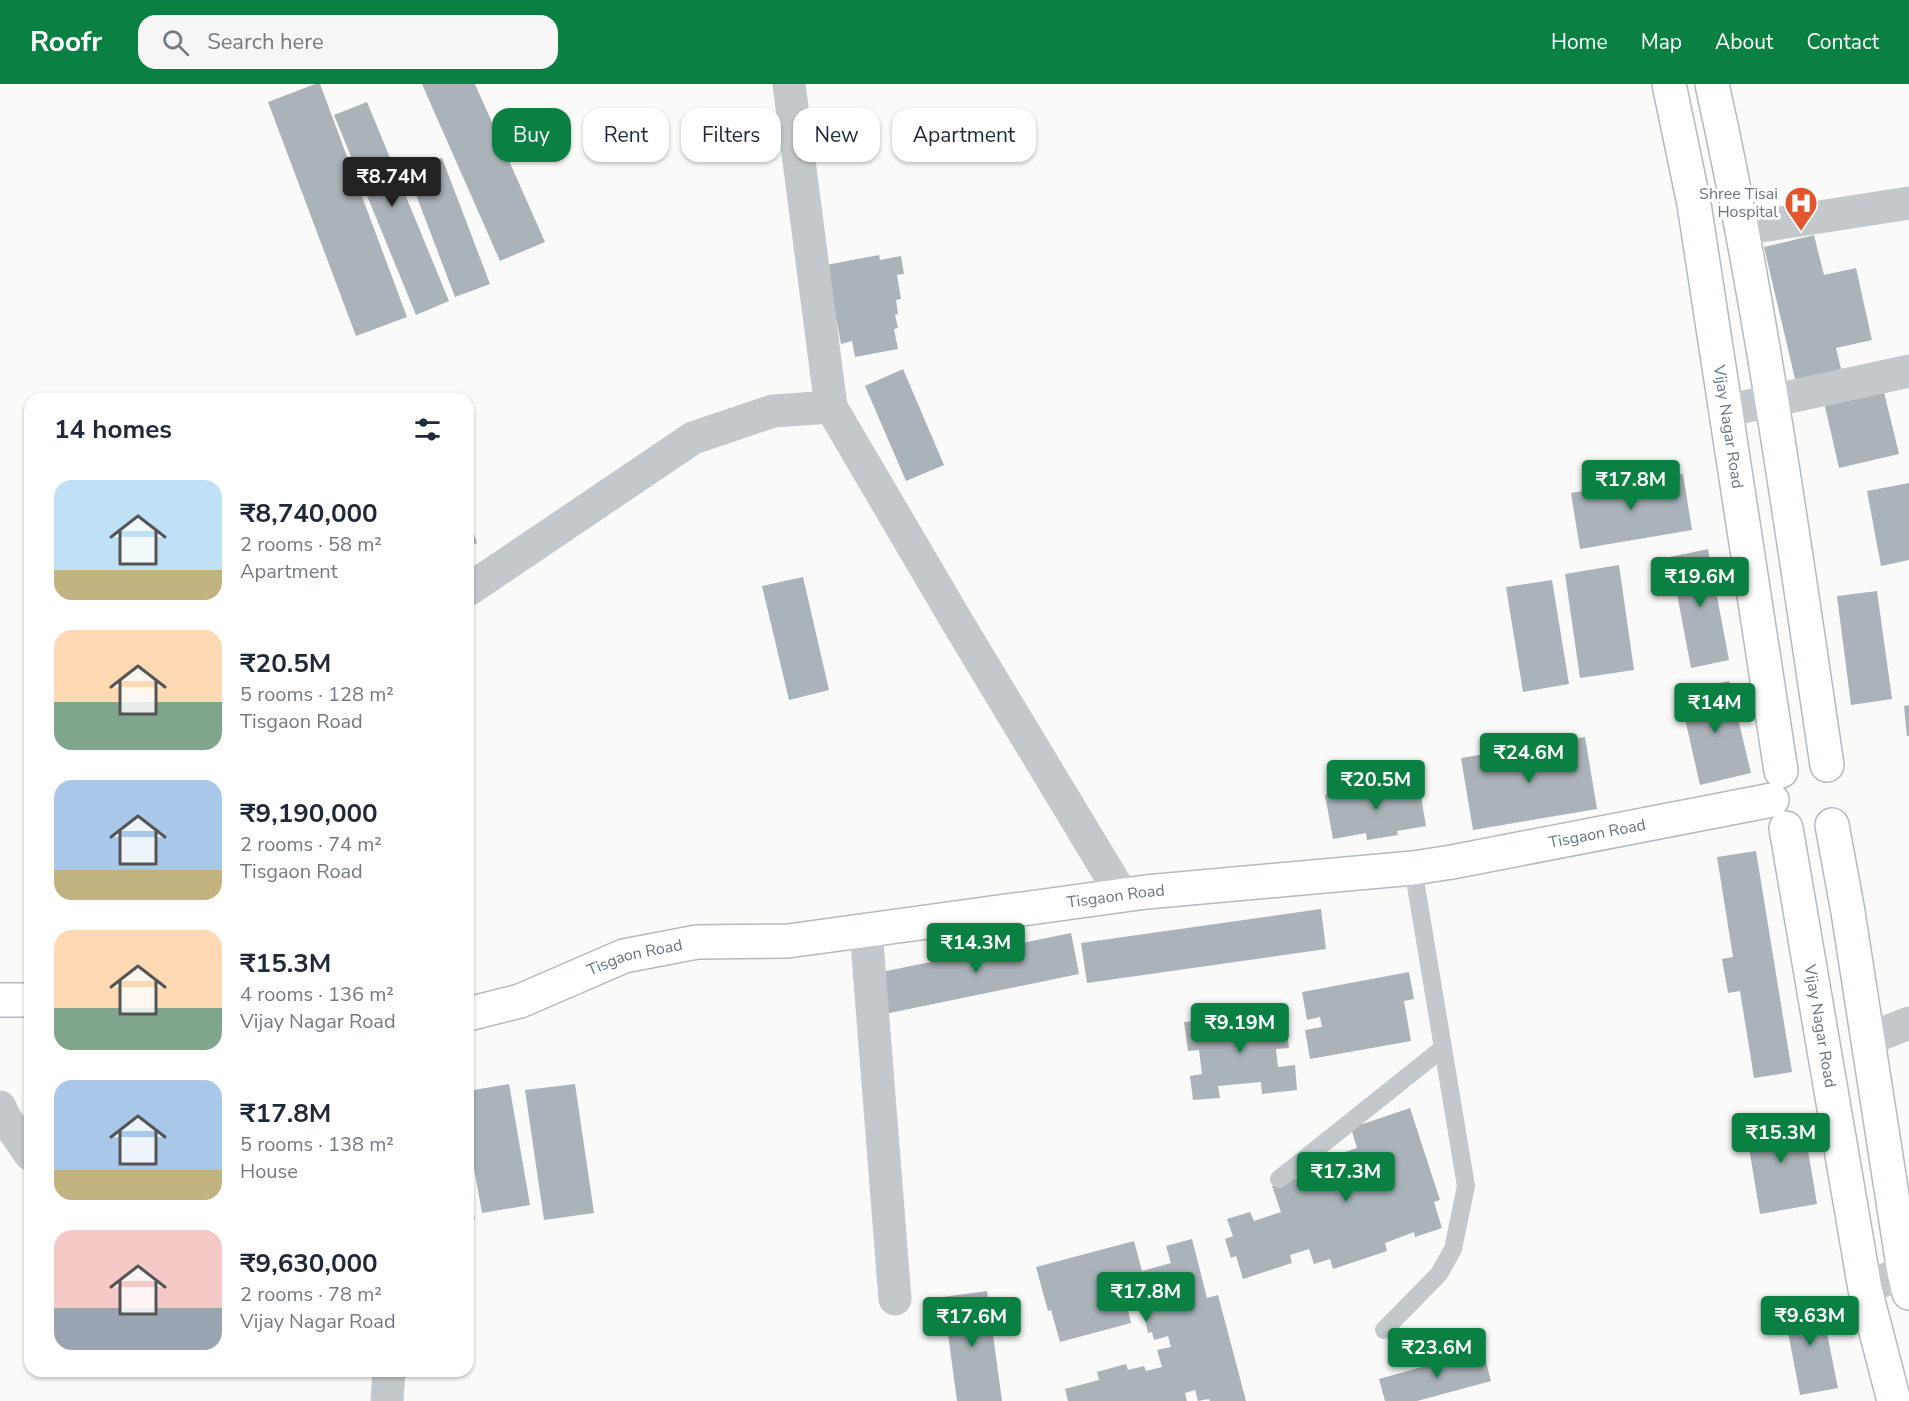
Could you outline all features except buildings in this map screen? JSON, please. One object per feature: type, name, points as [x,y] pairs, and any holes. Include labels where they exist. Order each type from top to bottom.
[{"type":"main road","name":"Vijay Nagar Road","points":[[1669,84],[1694,204],[1780,800],[1865,1289],[1894,1401]]},
{"type":"main road","points":[[1712,84],[1737,197],[1827,765]]},
{"type":"main road","points":[[1694,204],[1737,197]]},
{"type":"main road","points":[[1840,807],[1821,832],[1797,833],[1780,800],[1791,764],[1804,760],[1827,765],[1842,783],[1840,807],[1869,1039],[1907,1278]]},
{"type":"main road","name":"Tisgaon Road","points":[[474,1012],[520,1000],[624,957],[697,942],[788,941],[1122,895],[1413,868],[1780,800]]},
{"type":"main road","points":[[0,1000],[24,1000]]},
{"type":"street","points":[[789,84],[831,407],[958,625],[1122,895]]},
{"type":"street","points":[[1742,229],[1909,202]]},
{"type":"street","points":[[1725,411],[1909,370]]},
{"type":"street","points":[[474,586],[693,438],[773,411],[831,407]]},
{"type":"street","points":[[866,930],[895,1299]]},
{"type":"street","points":[[1869,1039],[1909,1023]]},
{"type":"street","points":[[0,1107],[5,1118],[24,1144]]},
{"type":"street","points":[[1865,1289],[1907,1278]]},
{"type":"street","points":[[387,1401],[389,1377]]},
{"type":"lane","points":[[1384,1330],[1439,1274],[1453,1249],[1466,1186],[1413,868]]},
{"type":"lane","points":[[1278,1179],[1443,1048]]},
{"type":"place","name":"Shree Tisai Hospital","points":[[1801,232]]}]
